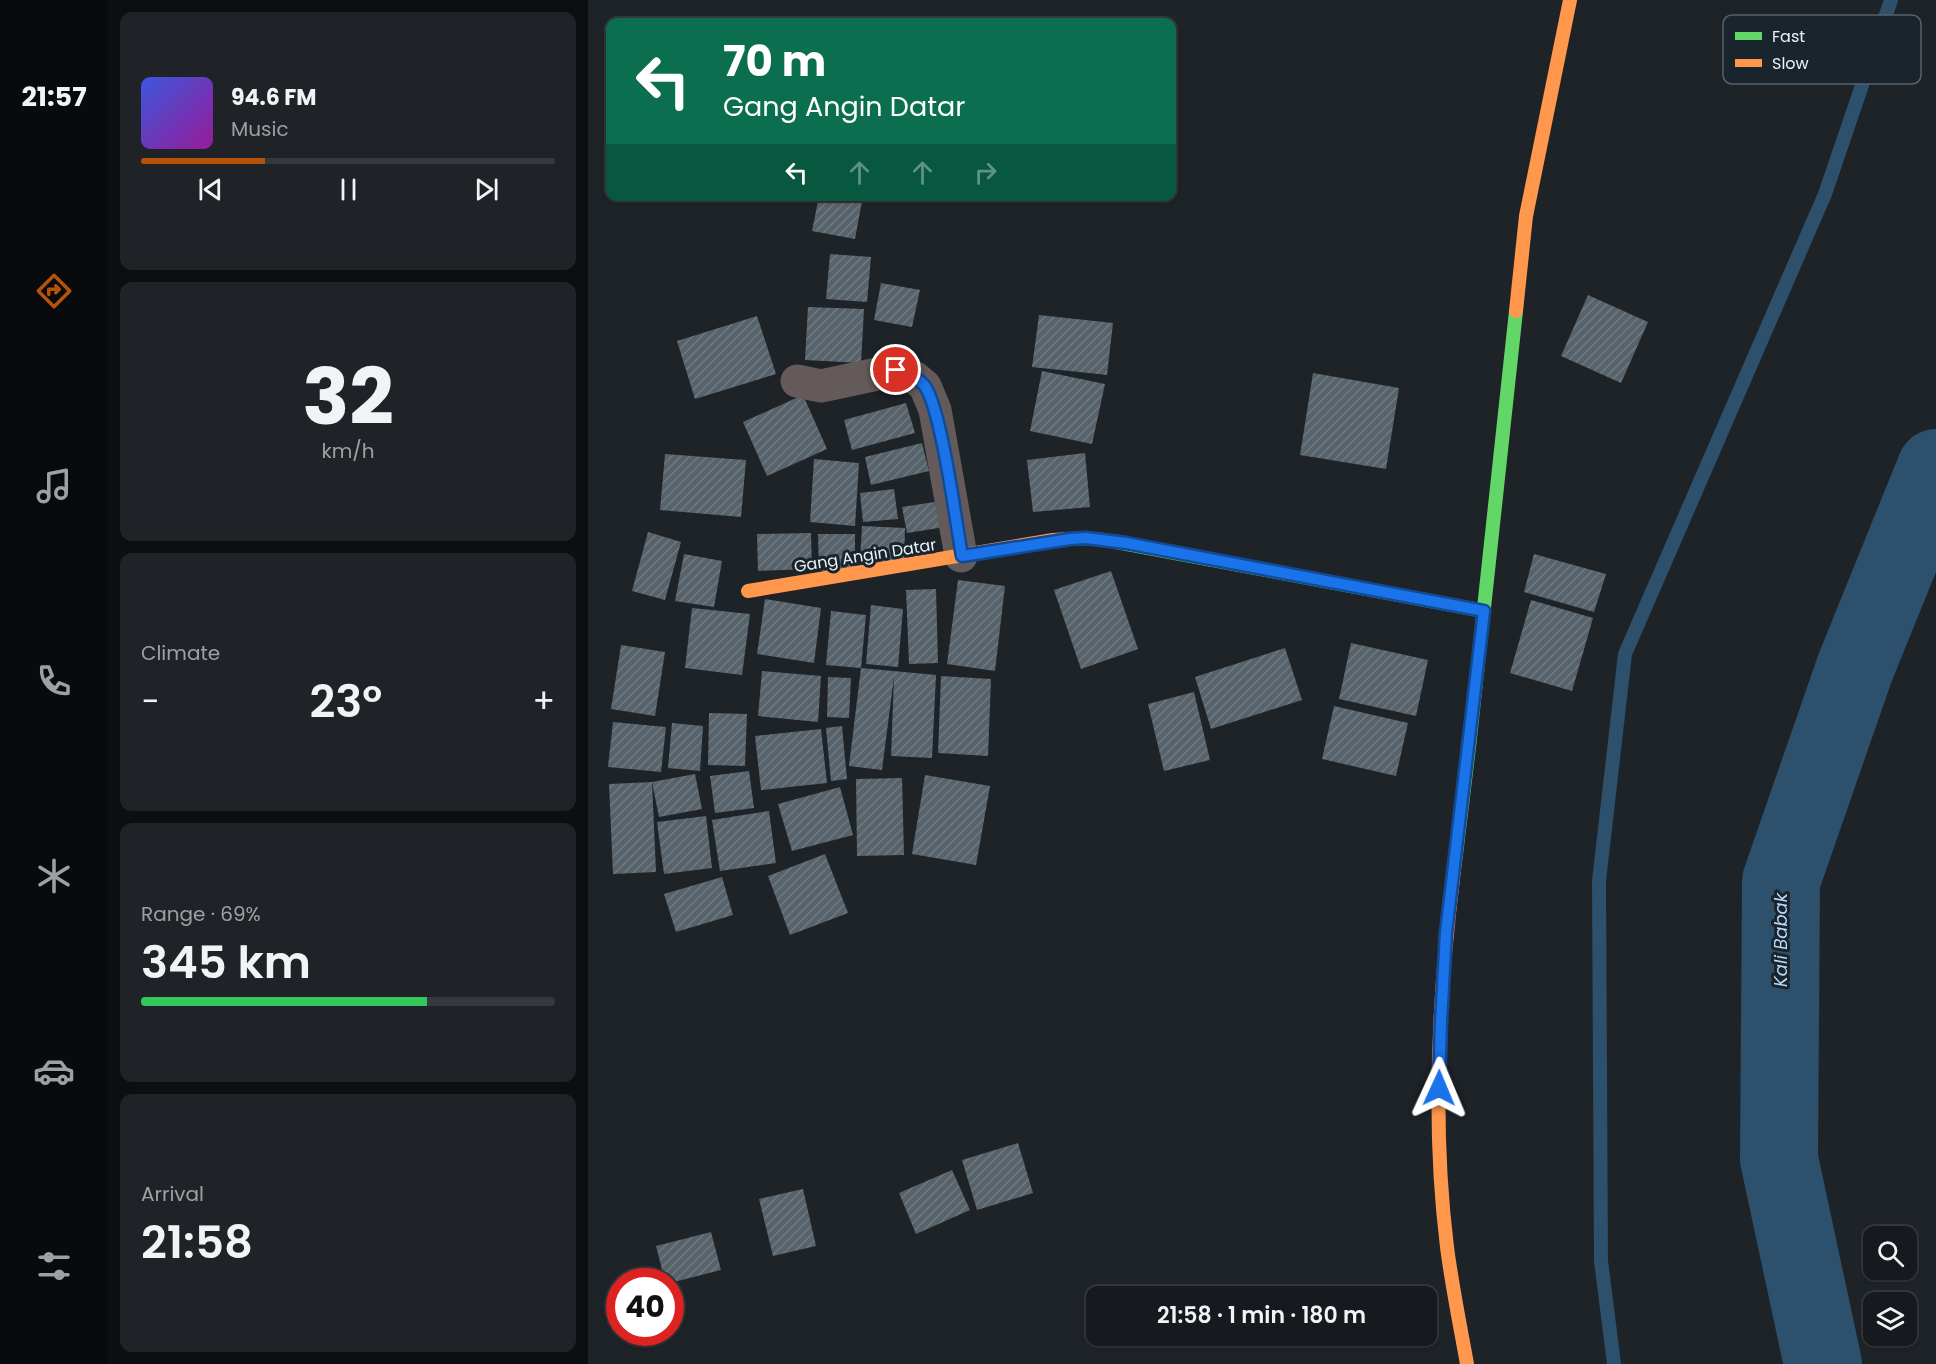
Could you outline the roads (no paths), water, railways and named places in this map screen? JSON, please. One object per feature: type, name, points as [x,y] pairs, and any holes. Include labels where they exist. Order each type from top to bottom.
[{"type":"street","points":[[1467,1364],[1447,1248],[1443,1198],[1439,1110],[1446,933],[1484,611],[1526,216],[1570,0]]},
{"type":"street","points":[[797,381],[821,386],[896,370],[914,377],[925,386],[935,410],[962,556]]},
{"type":"street","name":"Gang Angin Datar","points":[[748,591],[1053,540],[1086,538],[1126,543],[1484,611]]},
{"type":"waterway","points":[[1886,15],[1891,0]]},
{"type":"waterway","points":[[1614,1364],[1601,1261],[1599,881],[1625,654],[1825,194],[1862,84]]},
{"type":"waterway","name":"Kali Babak","points":[[1823,1364],[1779,1159],[1781,881],[1855,668],[1936,468]]}]
